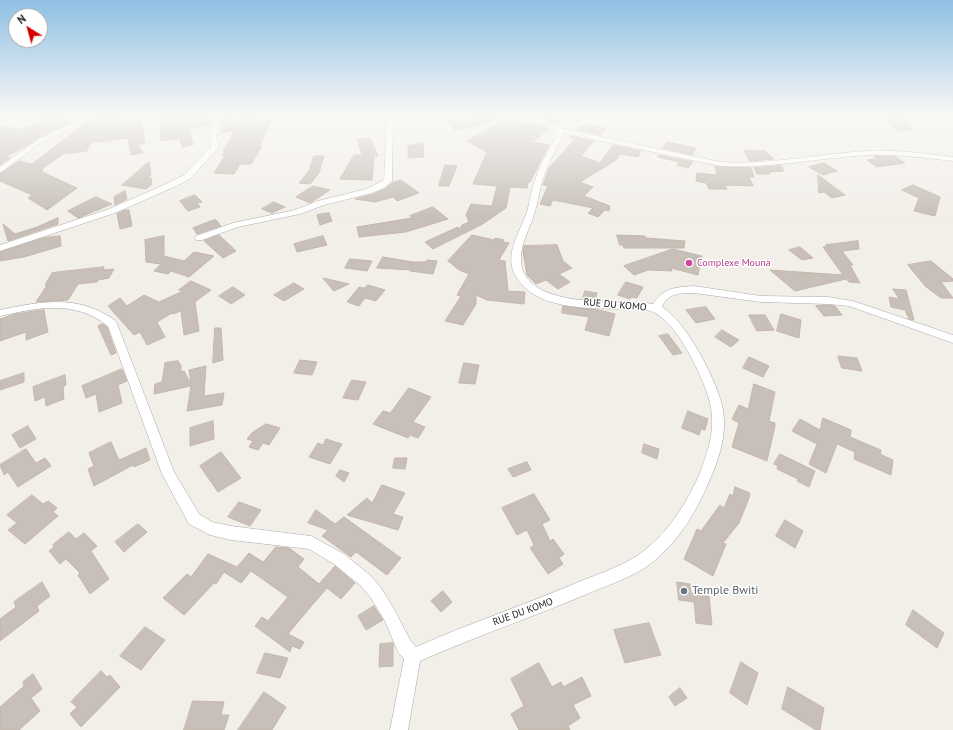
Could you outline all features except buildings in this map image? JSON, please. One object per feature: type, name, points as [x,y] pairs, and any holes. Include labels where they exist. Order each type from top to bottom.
[{"type":"street","points":[[0,172],[28,150]]},
{"type":"street","points":[[0,248],[112,211],[187,177],[211,150]]},
{"type":"street","points":[[199,238],[236,225],[297,212],[321,203],[369,191],[382,186],[388,181],[389,150]]},
{"type":"street","name":"RUE DU KOMO","points":[[413,656],[457,637],[560,598],[635,566],[655,552],[679,523],[700,490],[718,441],[719,429],[716,402],[706,376],[685,340],[670,320],[656,309],[632,305],[579,302],[554,298],[535,290],[525,282],[518,273],[515,260],[518,249],[531,212],[537,186],[543,169],[552,150]]},
{"type":"street","points":[[654,150],[720,164],[733,165],[784,163],[868,153],[918,154],[953,159]]},
{"type":"street","points":[[656,309],[660,300],[666,294],[682,290],[708,291],[762,299],[835,301],[850,303],[953,339]]},
{"type":"street","points":[[0,313],[36,306],[58,305],[90,309],[105,317],[112,324],[168,474],[194,519],[210,528],[231,534],[296,540],[311,543],[339,559],[366,581],[376,593],[390,616],[404,646],[413,656],[399,730]]},
{"type":"place","name":"Complexe Mouna","points":[[689,263]]},
{"type":"place","name":"Temple Bwiti","points":[[684,591]]}]
